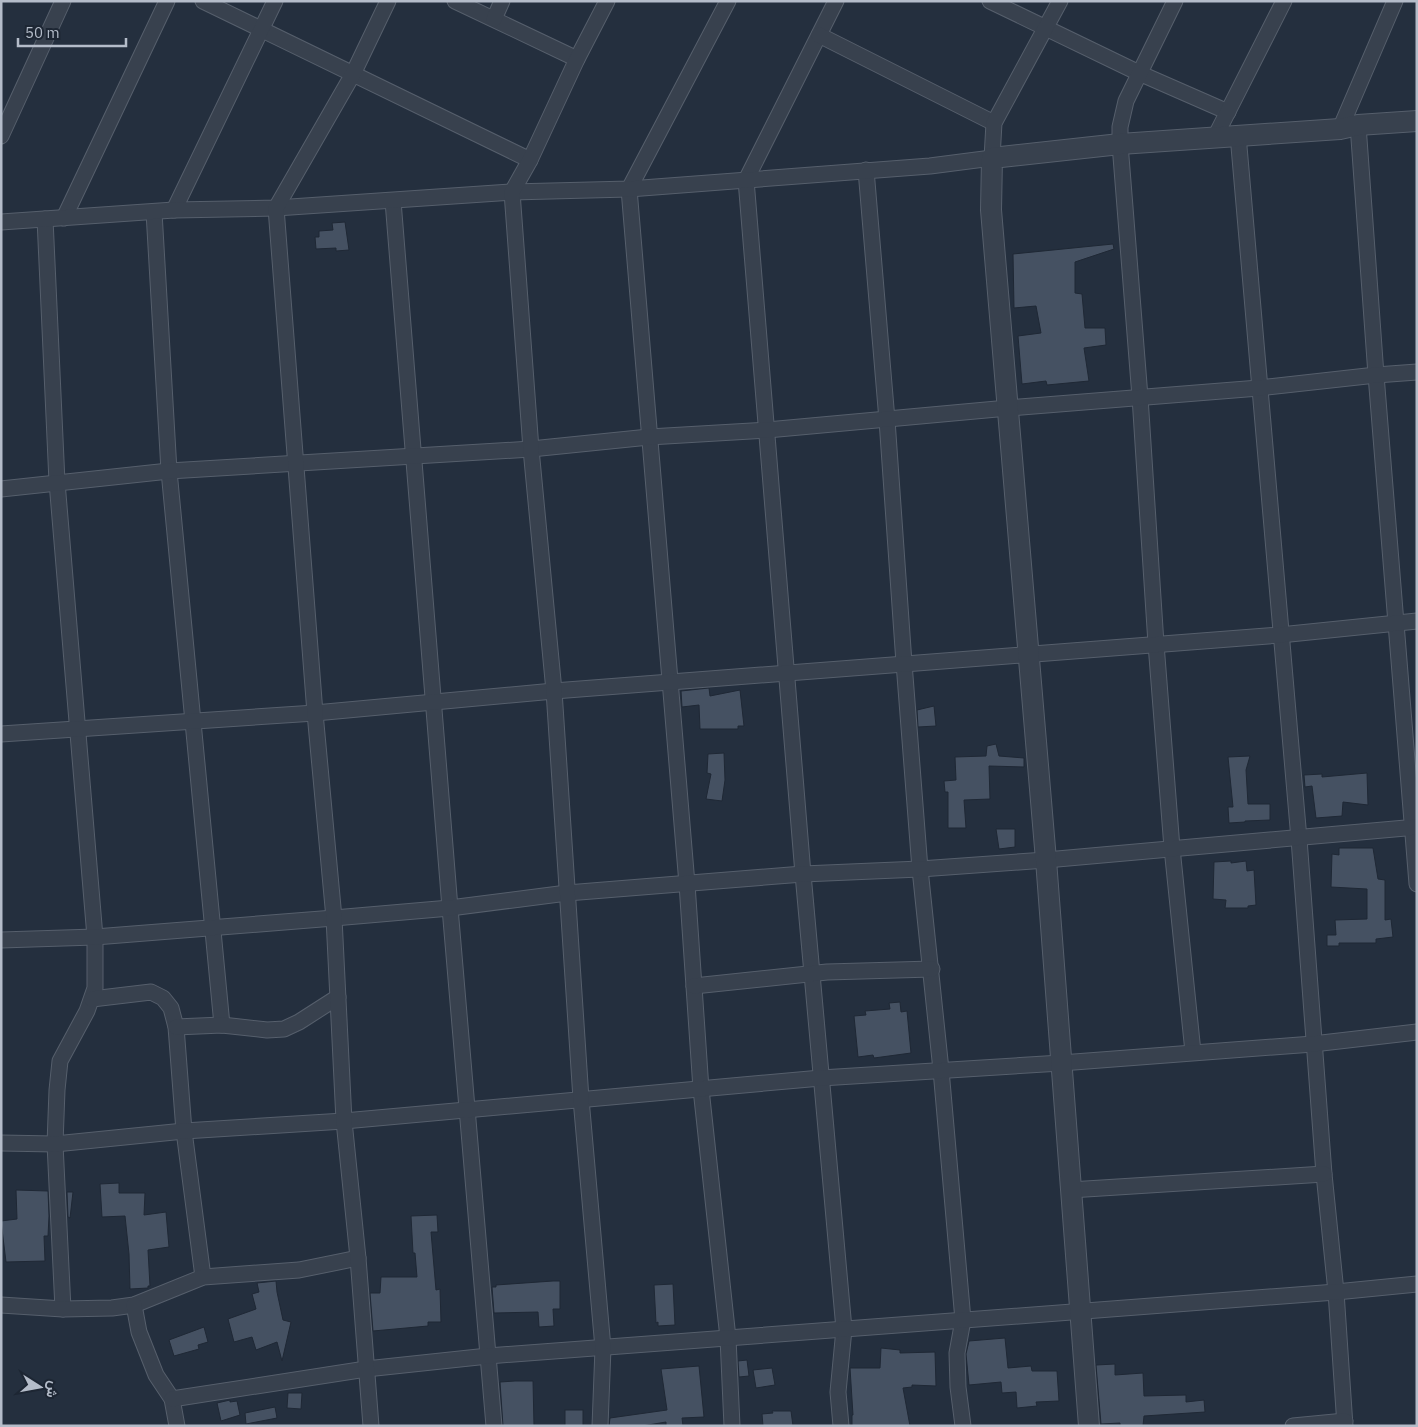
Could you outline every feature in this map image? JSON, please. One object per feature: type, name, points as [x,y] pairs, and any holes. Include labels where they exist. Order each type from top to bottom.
[{"type":"street","points":[[1,136],[39,51],[64,1]]},
{"type":"street","points":[[64,218],[167,1]]},
{"type":"street","points":[[203,1],[530,160]]},
{"type":"street","points":[[174,210],[275,1]]},
{"type":"street","points":[[370,1426],[358,1258],[344,1121],[334,918],[315,713],[276,208],[353,74],[388,1]]},
{"type":"street","points":[[456,1],[577,60]]},
{"type":"street","points":[[494,19],[502,1]]},
{"type":"street","points":[[600,1426],[603,1348],[581,1099],[554,692],[531,449],[512,192],[530,160],[577,60],[608,1]]},
{"type":"street","points":[[728,1],[629,189],[687,884],[701,1089],[728,1338],[732,1426]]},
{"type":"street","points":[[836,1],[746,180],[803,874],[844,1329],[838,1392],[841,1426]]},
{"type":"street","points":[[990,1],[1139,73],[1228,112]]},
{"type":"street","points":[[1060,1],[994,123],[991,210],[1046,860],[1089,1426]]},
{"type":"street","points":[[1175,1],[1139,73],[1122,114],[1120,144],[1172,848],[1193,1052]]},
{"type":"street","points":[[1215,137],[1284,1]]},
{"type":"street","points":[[1395,1],[1349,127],[1376,375],[1414,827],[1417,884]]},
{"type":"street","points":[[819,35],[994,123]]},
{"type":"street","points":[[1,222],[174,210],[276,208],[512,192],[629,189],[930,166],[1120,144],[1417,121]]},
{"type":"street","points":[[1238,135],[1299,839],[1313,1044],[1336,1292],[1345,1423],[1293,1426]]},
{"type":"street","points":[[866,170],[887,420],[920,869],[932,969],[963,1320],[957,1353],[958,1387],[963,1426]]},
{"type":"street","points":[[393,201],[494,1426]]},
{"type":"street","points":[[154,212],[169,471],[222,1025]]},
{"type":"street","points":[[44,219],[57,482],[95,937],[95,988],[92,999],[60,1061],[55,1144],[63,1309]]},
{"type":"street","points":[[1,490],[57,482],[169,471],[531,449],[650,437],[767,430],[1259,388],[1417,372]]},
{"type":"street","points":[[1,734],[315,713],[904,663],[1280,635],[1417,621]]},
{"type":"street","points":[[1,940],[95,937],[334,918],[450,908],[567,893],[803,874],[920,869],[1046,860],[1172,848],[1299,839],[1414,827]]},
{"type":"street","points":[[694,986],[812,974],[932,969]]},
{"type":"street","points":[[92,999],[147,992],[156,993],[171,1008],[176,1027],[184,1131],[203,1277]]},
{"type":"street","points":[[176,1027],[222,1025],[267,1030],[284,1029],[299,1022],[338,997]]},
{"type":"street","points":[[1,1143],[55,1144],[184,1131],[344,1121],[821,1078],[1061,1063],[1313,1044],[1417,1032]]},
{"type":"street","points":[[1070,1190],[1324,1174]]},
{"type":"street","points":[[1,1305],[63,1309],[112,1308],[134,1305],[203,1277],[299,1270],[358,1258]]},
{"type":"street","points":[[172,1400],[366,1369],[488,1356],[1079,1312],[1417,1284]]},
{"type":"street","points":[[134,1305],[139,1332],[156,1375],[172,1400],[177,1426]]},
{"type":"building","points":[[345,222],[349,250],[336,251],[336,248],[316,249],[315,237],[319,237],[319,231],[333,230],[332,223]]},
{"type":"building","points":[[1113,244],[1114,249],[1075,262],[1075,293],[1082,294],[1085,328],[1105,328],[1106,345],[1084,348],[1089,381],[1047,385],[1046,381],[1022,384],[1018,336],[1041,333],[1036,306],[1014,308],[1013,254]]},
{"type":"building","points":[[709,688],[710,696],[740,690],[744,726],[738,726],[738,729],[700,729],[699,705],[682,707],[681,691]]},
{"type":"building","points":[[934,706],[936,726],[918,727],[917,710]]},
{"type":"building","points":[[996,744],[999,756],[1024,758],[1024,767],[989,766],[990,799],[964,800],[966,828],[948,828],[948,792],[945,792],[944,781],[956,780],[955,757],[986,756],[987,746]]},
{"type":"building","points":[[724,753],[725,780],[722,801],[706,799],[711,774],[707,773],[708,754]]},
{"type":"building","points":[[1250,756],[1246,770],[1248,804],[1270,804],[1270,820],[1229,823],[1228,807],[1233,807],[1228,757]]},
{"type":"building","points":[[1367,773],[1368,805],[1343,802],[1342,816],[1316,818],[1312,786],[1305,787],[1304,775],[1322,774],[1322,777]]},
{"type":"building","points":[[996,829],[1015,829],[1015,847],[999,849]]},
{"type":"building","points":[[1339,848],[1373,848],[1378,879],[1385,880],[1385,920],[1391,919],[1393,937],[1376,939],[1376,943],[1339,943],[1339,946],[1327,946],[1327,935],[1336,935],[1335,920],[1367,919],[1367,889],[1331,887],[1332,854],[1339,855]]},
{"type":"building","points":[[1231,861],[1231,863],[1246,861],[1247,871],[1254,870],[1256,905],[1248,906],[1248,908],[1225,908],[1226,900],[1213,899],[1214,862]]},
{"type":"building","points":[[900,1002],[901,1012],[907,1011],[911,1053],[874,1058],[873,1055],[858,1057],[854,1016],[866,1015],[865,1011],[890,1009],[889,1003]]},
{"type":"building","points":[[119,1183],[119,1193],[145,1193],[144,1215],[166,1212],[169,1247],[148,1250],[150,1286],[148,1288],[130,1289],[125,1216],[102,1217],[100,1184]]},
{"type":"building","points":[[16,1190],[48,1191],[48,1236],[44,1236],[45,1261],[6,1262],[1,1221],[17,1219]]},
{"type":"building","points":[[67,1192],[73,1192],[70,1218],[68,1217]]},
{"type":"building","points":[[437,1215],[438,1232],[431,1232],[436,1290],[440,1289],[441,1322],[428,1322],[428,1326],[373,1331],[370,1293],[380,1293],[381,1277],[417,1277],[415,1253],[413,1253],[411,1216]]},
{"type":"building","points":[[276,1281],[283,1320],[291,1322],[282,1361],[277,1342],[256,1350],[252,1337],[234,1342],[228,1319],[256,1309],[252,1294],[259,1292],[257,1283]]},
{"type":"building","points":[[560,1281],[560,1309],[553,1309],[554,1326],[539,1327],[538,1312],[494,1313],[492,1287],[496,1287],[496,1285]]},
{"type":"building","points":[[673,1284],[675,1325],[658,1326],[658,1322],[656,1323],[654,1285]]},
{"type":"building","points":[[204,1327],[208,1342],[198,1345],[199,1349],[174,1356],[169,1340]]},
{"type":"building","points":[[1005,1338],[1008,1368],[1031,1366],[1032,1371],[1057,1371],[1059,1401],[1036,1402],[1037,1406],[1017,1408],[1016,1392],[1002,1393],[1001,1382],[969,1385],[966,1354],[969,1341]]},
{"type":"building","points":[[881,1348],[900,1350],[900,1353],[935,1352],[936,1386],[912,1385],[912,1387],[903,1388],[910,1426],[852,1426],[850,1368],[880,1368]]},
{"type":"building","points":[[747,1360],[749,1376],[739,1377],[738,1361]]},
{"type":"building","points":[[1115,1364],[1115,1375],[1143,1373],[1144,1396],[1186,1395],[1186,1402],[1204,1400],[1205,1412],[1144,1416],[1143,1426],[1120,1426],[1120,1423],[1101,1424],[1096,1365]]},
{"type":"building","points":[[699,1366],[704,1417],[682,1418],[683,1426],[666,1426],[666,1422],[642,1426],[609,1426],[610,1418],[667,1410],[661,1369]]},
{"type":"building","points":[[772,1368],[775,1385],[756,1388],[753,1370]]},
{"type":"building","points":[[533,1381],[534,1426],[503,1426],[500,1382]]},
{"type":"building","points":[[288,1393],[302,1393],[301,1409],[287,1408]]},
{"type":"building","points":[[230,1400],[230,1402],[237,1401],[240,1415],[221,1421],[217,1403]]},
{"type":"building","points":[[275,1407],[277,1418],[246,1424],[245,1413]]},
{"type":"building","points":[[565,1410],[583,1410],[583,1426],[565,1426]]},
{"type":"building","points":[[772,1411],[791,1411],[793,1426],[763,1426],[762,1414],[773,1413]]}]
